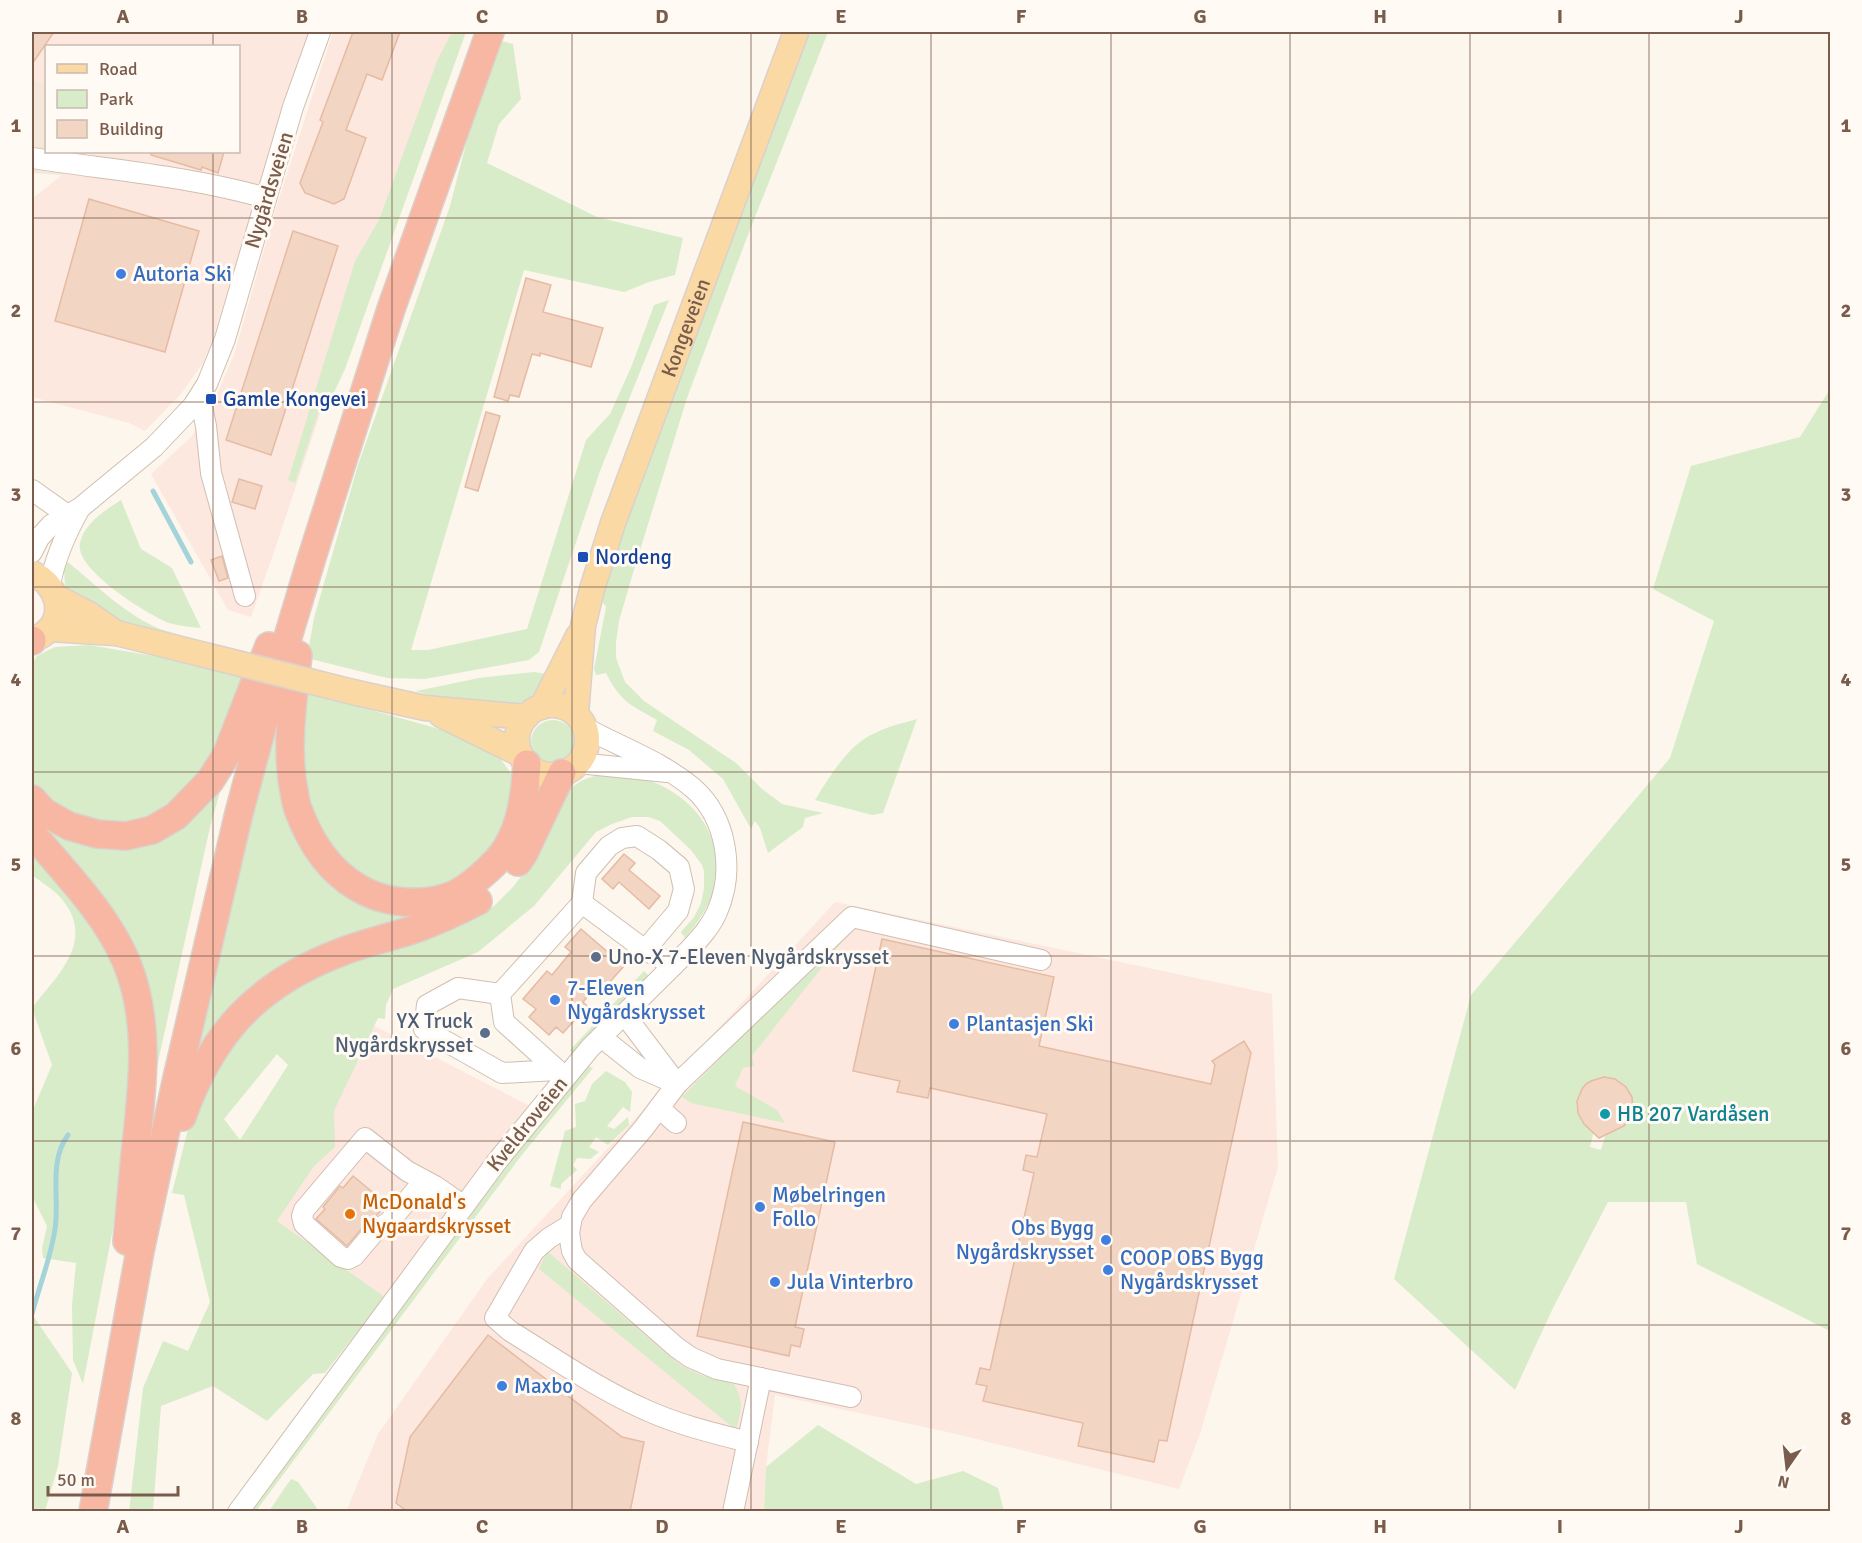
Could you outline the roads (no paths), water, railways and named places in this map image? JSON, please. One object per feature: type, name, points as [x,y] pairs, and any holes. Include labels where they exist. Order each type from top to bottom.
[{"type":"highway","points":[[80,1512],[125,1264],[165,1076],[200,924],[280,617],[378,307],[475,32]]},
{"type":"highway","points":[[93,1512],[147,1217],[196,997],[272,690],[391,309],[490,32]]},
{"type":"highway","points":[[339,474],[298,650],[291,715],[290,766],[297,807],[312,842],[334,870],[357,887],[381,898],[418,903],[446,898],[469,886],[495,864],[508,847],[520,818],[525,793],[524,759]]},
{"type":"highway","points":[[32,799],[44,812],[69,826],[97,834],[126,836],[152,830],[176,816],[210,781],[227,754],[280,617]]},
{"type":"highway","points":[[147,1217],[190,1094],[209,1058],[235,1019],[265,993],[296,972],[338,953],[415,929],[453,914],[485,897],[508,875],[524,853],[570,768]]},
{"type":"highway","points":[[32,833],[107,926],[125,961],[138,999],[143,1044],[142,1092],[125,1264]]},
{"type":"main road","name":"Kongeveien","points":[[580,721],[583,626],[592,589],[613,523],[796,32]]},
{"type":"main road","points":[[46,585],[116,633]]},
{"type":"main road","points":[[36,637],[56,614],[46,585]]},
{"type":"main road","name":"Kongeveien","points":[[534,712],[583,626]]},
{"type":"main road","points":[[36,637],[116,633],[425,708],[534,712],[560,706],[568,709],[580,721],[587,736],[586,746],[583,755],[570,768],[543,773],[524,759],[462,724],[425,708]]},
{"type":"main road","points":[[524,759],[518,744],[520,725],[534,712]]},
{"type":"street","name":"Nygårdsveien","points":[[32,552],[39,538],[51,525],[73,513],[154,447],[200,397],[220,353],[294,107],[320,32]]},
{"type":"street","points":[[32,158],[196,182],[235,189],[266,198]]},
{"type":"street","points":[[200,397],[211,473],[245,596]]},
{"type":"street","points":[[32,490],[73,513],[46,585]]},
{"type":"street","name":"Kveldroveien","points":[[238,1512],[561,1073],[601,1037],[706,932],[717,911],[724,889],[727,860],[723,838],[708,805],[693,788],[646,757],[626,749],[580,721]]},
{"type":"street","name":"Kveldroveien","points":[[570,768],[670,773]]},
{"type":"street","points":[[500,994],[582,903],[586,873],[609,846],[622,838],[637,836],[659,850],[679,867],[684,889],[678,911],[645,950]]},
{"type":"street","points":[[582,903],[645,950],[674,964]]},
{"type":"street","points":[[851,1397],[717,1369],[690,1358],[577,1260],[570,1242],[572,1217],[582,1200],[677,1084],[852,917],[1041,960]]},
{"type":"street","points":[[500,994],[458,988],[427,1005],[424,1029],[502,1073],[561,1073]]},
{"type":"street","points":[[500,994],[504,1022],[561,1073]]},
{"type":"street","points":[[624,1014],[677,1084]]},
{"type":"street","points":[[601,1037],[640,1068],[677,1084]]},
{"type":"street","points":[[659,1107],[676,1123]]},
{"type":"street","points":[[435,1186],[417,1189],[389,1222],[376,1230],[354,1257],[348,1259],[341,1257],[304,1224],[302,1216],[304,1210],[365,1138],[407,1171],[435,1186],[464,1206]]},
{"type":"street","points":[[570,1225],[534,1251],[495,1318],[510,1331],[614,1394],[645,1410],[686,1426],[747,1442]]},
{"type":"street","points":[[733,1512],[761,1378]]},
{"type":"waterway","points":[[153,491],[191,562]]},
{"type":"waterway","points":[[32,1314],[53,1240],[56,1217],[56,1168],[58,1157],[68,1135]]},
{"type":"place","name":"Autoria Ski","points":[[121,274]]},
{"type":"place","name":"Gamle Kongevei","points":[[211,399]]},
{"type":"place","name":"Nordeng","points":[[583,557]]},
{"type":"place","name":"Uno-X 7-Eleven Nygårdskrysset","points":[[596,957]]},
{"type":"place","name":"7-Eleven Nygårdskrysset","points":[[555,1000]]},
{"type":"place","name":"Plantasjen Ski","points":[[954,1024]]},
{"type":"place","name":"YX Truck Nygårdskrysset","points":[[485,1033]]},
{"type":"place","name":"HB 207 Vardåsen","points":[[1605,1114]]},
{"type":"place","name":"Møbelringen Follo","points":[[760,1207]]},
{"type":"place","name":"McDonald's Nygaardskrysset","points":[[350,1214]]},
{"type":"place","name":"Obs Bygg Nygårdskrysset","points":[[1106,1240]]},
{"type":"place","name":"COOP OBS Bygg Nygårdskrysset","points":[[1108,1270]]},
{"type":"place","name":"Jula Vinterbro","points":[[775,1282]]},
{"type":"place","name":"Maxbo","points":[[502,1386]]}]
